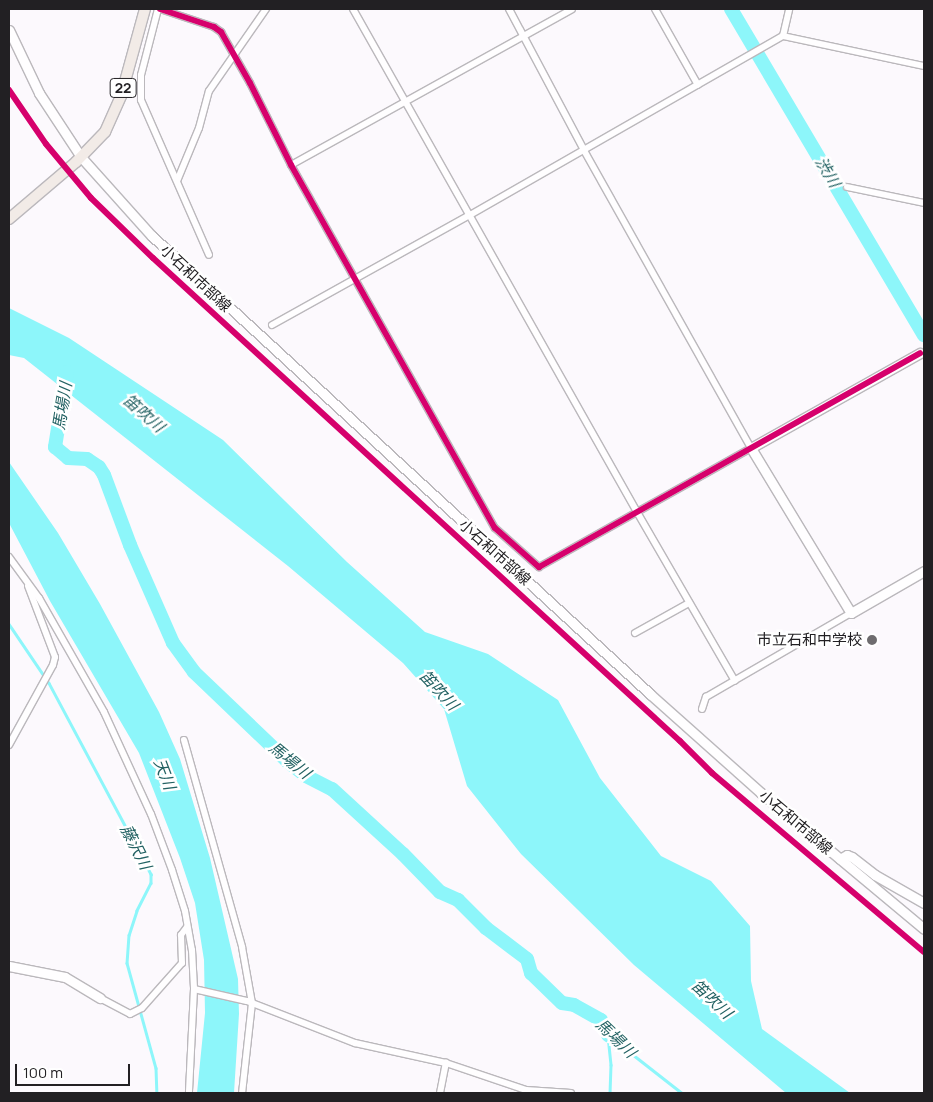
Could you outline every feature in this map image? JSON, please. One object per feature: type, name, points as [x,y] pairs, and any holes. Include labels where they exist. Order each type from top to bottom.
[{"type":"main road","name":"22","points":[[9,219],[101,138],[113,117],[145,9]]},
{"type":"main road","name":"小石和市部線","points":[[9,30],[40,93],[77,161],[159,243],[650,694],[761,793],[924,929]]},
{"type":"main road","points":[[920,353],[751,448],[851,614],[924,571]]},
{"type":"main road","points":[[840,859],[847,856],[852,857],[875,875],[924,903]]},
{"type":"main road","points":[[9,966],[66,977],[100,998]]},
{"type":"street","points":[[209,255],[141,100],[141,75],[159,9],[214,27],[220,32],[291,165],[495,528],[539,567],[751,448],[584,150],[509,9]]},
{"type":"street","points":[[177,180],[199,128],[209,91],[266,9]]},
{"type":"street","points":[[353,9],[637,512],[735,681]]},
{"type":"street","points":[[291,165],[406,103],[572,9]]},
{"type":"street","points":[[655,9],[698,85]]},
{"type":"street","points":[[783,36],[789,9]]},
{"type":"street","points":[[272,325],[470,215],[783,36],[924,66]]},
{"type":"street","points":[[847,187],[924,203]]},
{"type":"street","points":[[9,557],[72,654],[127,762],[151,814],[172,870],[192,950],[197,990],[189,1093]]},
{"type":"street","points":[[9,744],[41,682],[50,670],[55,656],[26,581]]},
{"type":"street","points":[[635,633],[689,603]]},
{"type":"street","points":[[702,709],[706,697],[851,614]]},
{"type":"street","points":[[184,740],[242,947],[250,1002],[242,1093]]},
{"type":"street","points":[[100,998],[125,1012],[139,1010],[182,963],[182,935],[187,927]]},
{"type":"street","points":[[197,990],[250,1002],[347,1041],[446,1064],[526,1090],[571,1093]]},
{"type":"street","points":[[440,1093],[446,1064]]},
{"type":"water","name":"笛吹川","points":[[9,308],[69,338],[223,440],[347,562],[425,632],[488,654],[558,700],[600,778],[661,856],[711,881],[750,926],[751,981],[762,1029],[850,1093],[786,1093],[634,965],[521,854],[467,786],[444,709],[403,663],[288,566],[24,358],[9,355]]},
{"type":"water","name":"天川","points":[[9,462],[58,533],[100,604],[159,712],[180,759],[210,858],[238,979],[239,1014],[234,1093],[197,1093],[205,1013],[204,960],[195,903],[180,858],[139,753],[50,601],[9,523]]},
{"type":"waterway","name":"渋川","points":[[731,9],[924,335]]},
{"type":"waterway","name":"馬場川","points":[[67,372],[55,447],[68,458],[87,459],[99,467],[104,475],[130,545],[173,643],[194,672],[287,761],[306,776],[332,789],[403,854],[440,892],[458,900],[486,928],[527,959],[531,973],[562,1003],[574,1005],[601,1020],[608,1035]]},
{"type":"waterway","name":"藤沢川","points":[[9,624],[49,683],[151,874],[151,883],[137,911],[129,935],[127,963],[156,1068],[157,1093]]},
{"type":"waterway","name":"馬場川","points":[[608,1035],[682,1093]]},
{"type":"waterway","points":[[608,1036],[611,1065],[610,1093]]},
{"type":"cycle path","points":[[160,9],[214,27],[221,32],[250,83],[291,165],[495,528],[539,567],[920,353]]},
{"type":"cycle path","points":[[9,90],[46,144],[91,198],[153,258],[680,741],[712,773],[924,952]]},
{"type":"place","name":"市立石和中学校","points":[[872,640]]}]
